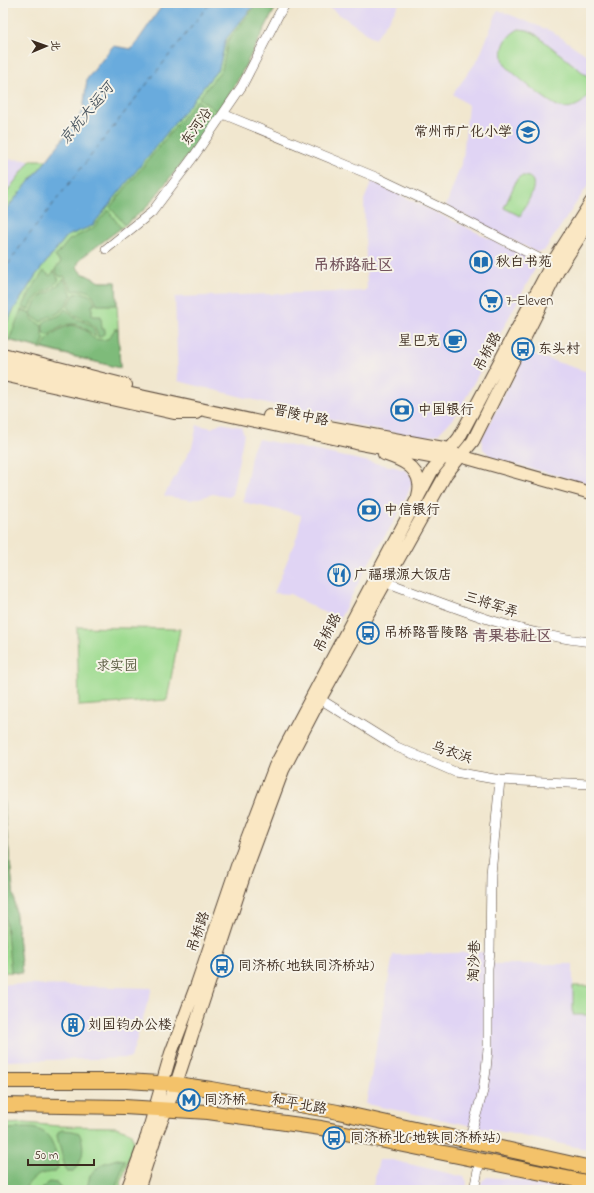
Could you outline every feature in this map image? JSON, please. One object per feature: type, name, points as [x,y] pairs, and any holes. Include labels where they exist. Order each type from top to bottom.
[{"type":"main road","name":"吊桥路","points":[[161,1108],[283,770],[320,699],[446,474],[455,453],[473,441],[555,267],[591,202]]},
{"type":"main road","name":"吊桥路","points":[[555,267],[591,219]]},
{"type":"main road","name":"晋陵中路","points":[[4,358],[217,412],[356,443],[441,459],[455,453]]},
{"type":"main road","name":"晋陵中路","points":[[4,358],[66,369],[184,400],[455,453],[591,493]]},
{"type":"main road","points":[[3,375],[174,413],[217,412]]},
{"type":"main road","points":[[356,443],[400,460],[411,467],[419,482],[418,498]]},
{"type":"main road","name":"吊桥路","points":[[169,1083],[172,1053],[237,866],[276,766],[432,471],[441,459]]},
{"type":"main road","name":"和平北路","points":[[5,1081],[126,1081],[169,1083],[211,1089],[338,1112],[591,1168]]},
{"type":"main road","name":"和平北路","points":[[6,1105],[161,1108],[208,1112],[320,1128],[591,1182]]},
{"type":"main road","points":[[127,1190],[147,1136],[161,1108]]},
{"type":"main road","points":[[138,1190],[161,1108]]},
{"type":"street","name":"东河沿","points":[[106,249],[152,212],[242,86],[286,3]]},
{"type":"street","points":[[223,114],[378,178],[441,208],[555,267]]},
{"type":"street","name":"三将军弄","points":[[386,582],[471,614],[524,631],[591,642]]},
{"type":"street","name":"乌衣浜","points":[[320,699],[397,747],[455,772],[500,780],[591,784]]},
{"type":"street","name":"淘沙巷","points":[[469,1140],[483,1091],[488,1049],[488,968],[490,952],[491,874],[500,780]]},
{"type":"street","points":[[474,1190],[480,1160]]},
{"type":"shaded area","points":[[323,3],[400,3],[375,39]]},
{"type":"shaded area","name":"常州市广化小学","points":[[498,10],[553,32],[591,58],[591,181],[544,251],[536,252],[446,206],[463,158],[468,105],[453,94],[479,58]]},
{"type":"shaded area","points":[[3,159],[31,160],[3,197]]},
{"type":"shaded area","points":[[372,181],[533,260],[536,267],[458,412],[448,424],[438,434],[428,436],[418,436],[372,429],[178,381],[175,297],[367,291],[364,200]]},
{"type":"shaded area","points":[[526,352],[591,373],[591,484],[494,459],[483,449],[482,438]]},
{"type":"shaded area","points":[[220,423],[241,427],[244,434],[232,494],[229,497],[213,494],[191,500],[164,496],[192,447],[197,425],[212,428]]},
{"type":"shaded area","points":[[258,439],[394,467],[405,470],[410,475],[412,481],[409,491],[397,516],[370,561],[339,620],[290,594],[274,593],[298,534],[301,515],[243,502],[252,451]]},
{"type":"shaded area","points":[[486,952],[486,964],[573,964],[573,1015],[591,1015],[591,1150],[366,1104],[393,955]]},
{"type":"shaded area","points":[[3,984],[152,988],[131,1058],[3,1061]]},
{"type":"shaded area","points":[[379,1160],[392,1160],[464,1177],[467,1182],[466,1190],[372,1190]]},
{"type":"shaded area","points":[[487,1177],[556,1184],[560,1189],[479,1190],[482,1181]]},
{"type":"green space","points":[[256,3],[278,3],[233,89],[189,154],[146,208],[81,258],[78,263],[77,267],[80,272],[100,282],[116,282],[120,368],[3,339],[3,330],[13,311],[36,275],[67,236],[92,226],[219,68],[226,39]]},
{"type":"green space","points":[[258,3],[278,3],[233,89],[217,112],[199,98],[222,69],[228,40]]},
{"type":"green space","points":[[519,29],[534,33],[591,79],[589,92],[581,103],[574,107],[560,107],[532,88],[505,65],[503,59],[504,44],[514,32]]},
{"type":"green space","points":[[197,100],[215,115],[189,154],[146,208],[125,225],[110,207]]},
{"type":"green space","points":[[31,160],[47,160],[3,213],[3,197]]},
{"type":"green space","points":[[521,176],[529,177],[533,180],[533,186],[529,199],[520,216],[504,208],[517,179]]},
{"type":"green space","points":[[108,210],[121,228],[81,258],[77,267],[80,272],[100,282],[116,282],[117,305],[97,305],[92,294],[83,290],[72,290],[64,276],[61,277],[58,275],[55,269],[61,262],[55,257],[69,240],[93,228]]},
{"type":"green space","points":[[44,271],[50,276],[54,271],[59,280],[49,290],[42,292],[29,309],[22,308],[32,288]]},
{"type":"green space","points":[[64,279],[72,295],[62,310],[41,322],[33,317],[31,313],[35,303],[43,294],[50,292]]},
{"type":"green space","points":[[81,292],[91,296],[93,300],[95,305],[92,305],[92,316],[101,316],[102,329],[105,329],[105,333],[100,337],[98,337],[93,325],[75,315],[67,306],[75,294]]},
{"type":"green space","points":[[65,309],[75,318],[89,324],[94,329],[95,337],[83,327],[72,324],[61,327],[49,335],[44,334],[44,323],[48,319],[60,315]]},
{"type":"green space","points":[[21,310],[29,312],[32,319],[42,326],[42,335],[45,338],[40,348],[9,340]]},
{"type":"green space","points":[[71,325],[87,331],[94,339],[104,340],[109,338],[115,329],[118,329],[120,368],[42,348],[47,340],[54,334]]},
{"type":"green space","name":"求实园","points":[[77,627],[180,629],[167,700],[79,706]]},
{"type":"green space","points":[[3,797],[22,973],[3,972]]},
{"type":"green space","points":[[3,797],[22,973],[11,972],[3,895]]},
{"type":"green space","points":[[573,986],[591,986],[591,1015],[573,1015]]},
{"type":"green space","points":[[25,1123],[58,1126],[116,1127],[130,1132],[134,1141],[119,1190],[3,1190],[3,1124]]},
{"type":"green space","points":[[7,1129],[37,1129],[44,1132],[48,1136],[53,1146],[58,1168],[55,1172],[37,1176],[30,1181],[24,1190],[3,1190],[3,1131]]},
{"type":"green space","points":[[62,1130],[79,1133],[81,1138],[83,1149],[81,1159],[79,1164],[72,1172],[67,1172],[57,1136],[58,1132]]},
{"type":"green space","points":[[117,1159],[125,1160],[115,1190],[89,1190],[87,1188],[90,1175],[102,1164]]},
{"type":"green space","points":[[49,1182],[57,1183],[63,1190],[41,1190]]},
{"type":"water","name":"京杭大运河","points":[[164,3],[256,3],[226,39],[219,68],[92,226],[67,236],[36,275],[13,311],[3,330],[3,213],[47,160],[83,111],[87,79],[113,46],[132,49]]},
{"type":"ferry route","points":[[3,272],[22,244],[210,3]]},
{"type":"place","name":"常州市广化小学","points":[[528,132]]},
{"type":"place","name":"秋白书苑","points":[[481,262]]},
{"type":"place","name":"7-Eleven","points":[[491,301]]},
{"type":"place","name":"星巴克","points":[[455,341]]},
{"type":"place","name":"东头村","points":[[523,349]]},
{"type":"place","name":"中国银行","points":[[402,410]]},
{"type":"place","name":"中信银行","points":[[369,510]]},
{"type":"place","name":"广福璟源大饭店","points":[[339,575]]},
{"type":"place","name":"吊桥路晋陵路","points":[[368,633]]},
{"type":"place","name":"同济桥(地铁同济桥站)","points":[[222,966]]},
{"type":"place","name":"刘国钧办公楼","points":[[73,1025]]},
{"type":"place","name":"同济桥","points":[[189,1100]]},
{"type":"place","name":"同济桥北(地铁同济桥站)","points":[[334,1138]]},
{"type":"district","name":"吊桥路社区","points":[[353,266]]},
{"type":"district","name":"青果巷社区","points":[[512,637]]}]
